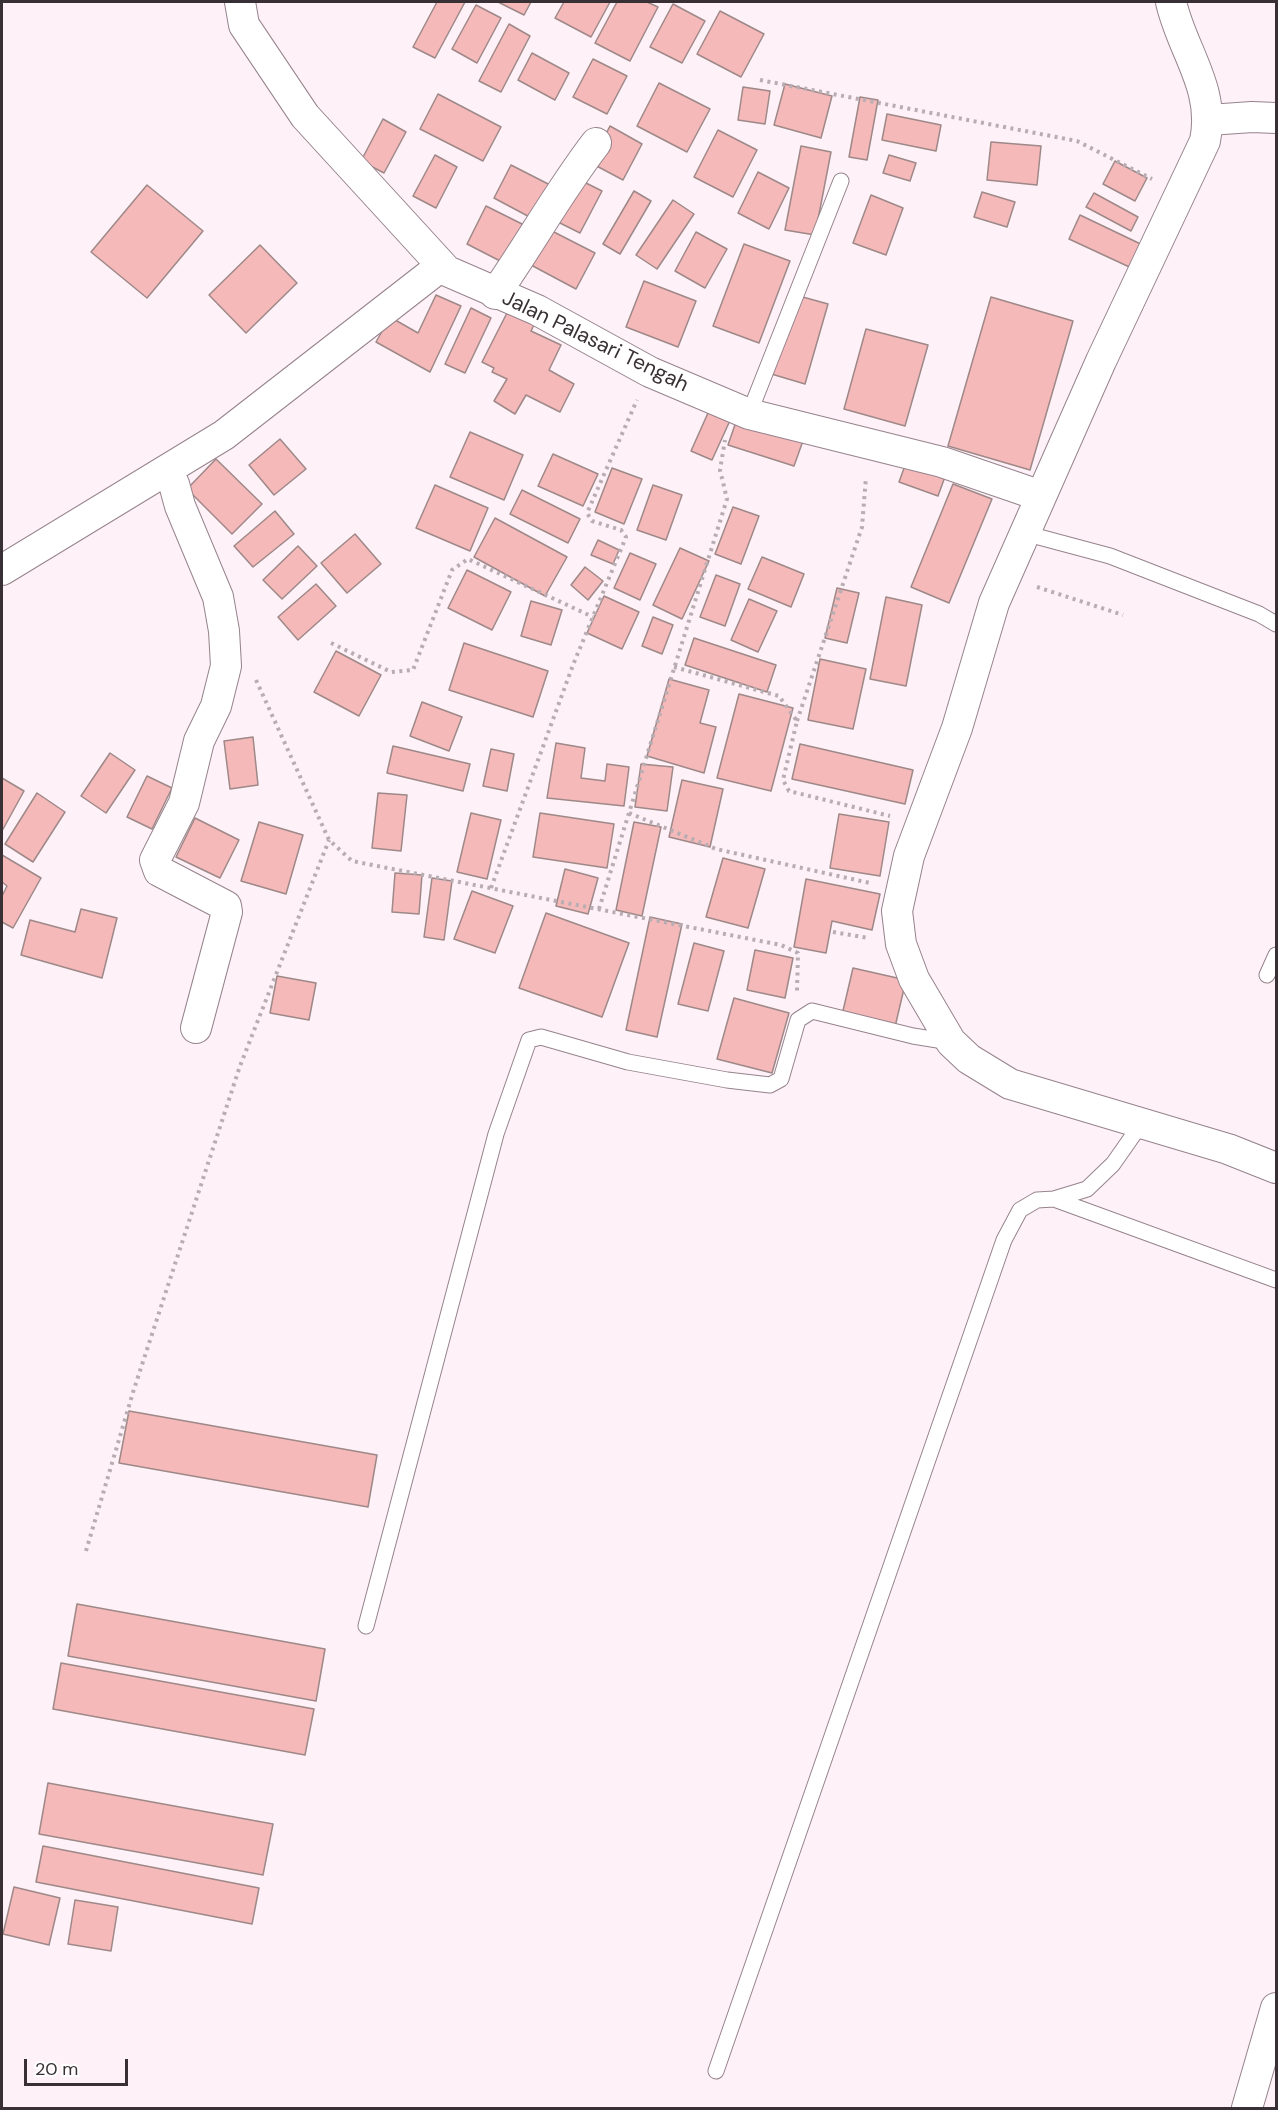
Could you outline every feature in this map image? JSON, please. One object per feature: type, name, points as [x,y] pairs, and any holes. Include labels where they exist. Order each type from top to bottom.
[{"type":"street","name":"Jalan Palasari Tengah","points":[[240,2],[244,25],[305,116],[440,267],[495,294],[537,310],[650,372],[743,411],[942,462],[1041,496]]},
{"type":"street","points":[[1171,2],[1175,20],[1203,86],[1209,120],[1205,141],[1182,194],[1101,361],[994,603],[957,728],[900,890],[897,911],[899,934],[905,956],[926,1002],[951,1042],[969,1059],[1010,1084],[1228,1149],[1276,1168]]},
{"type":"street","points":[[1209,120],[1276,118]]},
{"type":"street","points":[[495,294],[541,227],[569,177],[596,143]]},
{"type":"street","points":[[2,570],[224,435],[440,267]]},
{"type":"street","points":[[165,472],[174,484],[180,506],[218,597],[224,631],[226,666],[216,706],[199,741],[184,803],[155,860],[159,871],[226,906],[227,912],[196,1028]]},
{"type":"street","points":[[1248,2109],[1276,2008]]},
{"type":"lane","points":[[743,411],[841,181]]},
{"type":"lane","points":[[1024,533],[1110,556],[1259,614],[1276,624]]},
{"type":"lane","points":[[1267,975],[1276,955]]},
{"type":"lane","points":[[366,1626],[496,1134],[529,1040],[541,1037],[628,1062],[727,1080],[770,1085],[781,1079],[798,1020],[812,1011],[913,1036],[951,1042]]},
{"type":"lane","points":[[716,2071],[1004,1240],[1020,1210],[1037,1200],[1054,1199],[1087,1190],[1113,1164],[1141,1124]]},
{"type":"lane","points":[[1054,1199],[1276,1280]]},
{"type":"path","points":[[760,80],[1077,141],[1182,194]]},
{"type":"path","points":[[491,888],[593,617],[626,537],[621,530],[592,521],[587,513],[650,372]]},
{"type":"path","points":[[599,909],[727,499],[720,470],[723,446],[743,411]]},
{"type":"path","points":[[859,442],[867,466],[862,527],[797,721],[783,780],[789,791],[922,824]]},
{"type":"path","points":[[331,643],[392,672],[413,670],[452,570],[468,559],[593,617]]},
{"type":"path","points":[[1005,576],[1123,615]]},
{"type":"path","points":[[674,667],[779,696],[797,721]]},
{"type":"path","points":[[252,670],[329,840],[352,861],[781,945],[798,953],[797,991],[812,1011]]},
{"type":"path","points":[[628,813],[716,849],[900,890]]},
{"type":"path","points":[[86,1551],[134,1389],[240,1066],[329,840]]},
{"type":"building","points":[[437,2],[465,2],[435,58],[413,47]]},
{"type":"building","points":[[498,2],[531,2],[524,15]]},
{"type":"building","points":[[564,2],[610,2],[591,37],[555,18]]},
{"type":"building","points":[[617,2],[647,2],[658,7],[630,61],[595,43]]},
{"type":"building","points":[[673,4],[705,21],[682,63],[650,47]]},
{"type":"building","points":[[476,5],[501,18],[477,63],[452,49]]},
{"type":"building","points":[[720,11],[764,34],[741,77],[697,54]]},
{"type":"building","points":[[509,24],[530,36],[501,92],[479,81]]},
{"type":"building","points":[[532,53],[569,73],[555,100],[518,80]]},
{"type":"building","points":[[593,59],[627,76],[607,114],[573,97]]},
{"type":"building","points":[[659,83],[710,109],[687,152],[637,126]]},
{"type":"building","points":[[785,84],[832,96],[821,138],[774,125]]},
{"type":"building","points":[[743,87],[770,91],[765,124],[738,120]]},
{"type":"building","points":[[438,94],[501,127],[483,161],[420,129]]},
{"type":"building","points":[[860,97],[878,100],[867,160],[849,157]]},
{"type":"building","points":[[887,114],[941,125],[936,151],[882,140]]},
{"type":"building","points":[[383,119],[406,132],[384,173],[361,161]]},
{"type":"building","points":[[610,126],[642,144],[623,180],[591,163]]},
{"type":"building","points":[[718,130],[757,150],[733,197],[694,177]]},
{"type":"building","points":[[991,142],[1041,146],[1037,185],[987,180]]},
{"type":"building","points":[[801,146],[831,152],[815,235],[785,230]]},
{"type":"building","points":[[435,155],[457,167],[436,208],[413,196]]},
{"type":"building","points":[[889,155],[916,163],[910,181],[883,173]]},
{"type":"building","points":[[1115,161],[1147,178],[1135,201],[1103,184]]},
{"type":"building","points":[[511,165],[556,188],[539,222],[494,198]]},
{"type":"building","points":[[758,172],[789,188],[769,229],[738,213]]},
{"type":"building","points":[[574,177],[602,191],[580,233],[552,219]]},
{"type":"building","points":[[147,185],[203,231],[147,298],[91,252]]},
{"type":"building","points":[[634,191],[651,201],[620,254],[603,244]]},
{"type":"building","points":[[982,192],[1015,202],[1007,227],[974,217]]},
{"type":"building","points":[[1094,193],[1138,217],[1131,231],[1086,207]]},
{"type":"building","points":[[871,195],[903,208],[886,255],[853,243]]},
{"type":"building","points":[[673,200],[694,214],[657,269],[636,255]]},
{"type":"building","points":[[486,206],[526,226],[506,264],[467,244]]},
{"type":"building","points":[[1080,215],[1149,248],[1138,271],[1069,239]]},
{"type":"building","points":[[550,230],[595,253],[576,289],[531,265]]},
{"type":"building","points":[[696,232],[727,249],[705,288],[675,271]]},
{"type":"building","points":[[744,244],[790,261],[759,343],[713,326]]},
{"type":"building","points":[[260,245],[297,283],[246,333],[209,295]]},
{"type":"building","points":[[644,281],[696,301],[678,347],[626,327]]},
{"type":"building","points":[[792,294],[828,304],[805,384],[768,373]]},
{"type":"building","points":[[436,295],[461,306],[430,372],[376,342],[390,317],[418,333]]},
{"type":"building","points":[[991,297],[1073,321],[1030,470],[948,446]]},
{"type":"building","points":[[510,307],[536,321],[531,331],[561,345],[549,370],[574,384],[560,412],[526,395],[515,414],[494,401],[507,379],[492,372],[494,368],[482,362]]},
{"type":"building","points":[[471,308],[491,318],[465,373],[445,364]]},
{"type":"building","points":[[866,329],[928,345],[905,426],[844,409]]},
{"type":"building","points":[[712,404],[733,414],[712,460],[691,451]]},
{"type":"building","points":[[738,416],[804,438],[794,466],[728,445]]},
{"type":"building","points":[[470,432],[523,455],[504,500],[450,477]]},
{"type":"building","points":[[280,439],[306,469],[274,495],[249,465]]},
{"type":"building","points":[[553,454],[598,474],[583,506],[538,486]]},
{"type":"building","points":[[216,459],[262,504],[232,534],[187,489]]},
{"type":"building","points":[[907,460],[946,474],[938,496],[899,482]]},
{"type":"building","points":[[612,468],[642,479],[624,524],[595,512]]},
{"type":"building","points":[[953,484],[992,499],[949,603],[911,587]]},
{"type":"building","points":[[435,485],[488,508],[470,551],[416,528]]},
{"type":"building","points":[[653,485],[682,495],[666,540],[637,530]]},
{"type":"building","points":[[522,490],[580,519],[568,543],[510,514]]},
{"type":"building","points":[[733,507],[759,516],[741,564],[715,554]]},
{"type":"building","points":[[275,511],[294,534],[253,567],[234,546]]},
{"type":"building","points":[[495,518],[567,557],[545,596],[474,557]]},
{"type":"building","points":[[355,534],[381,564],[347,593],[321,563]]},
{"type":"building","points":[[598,540],[619,550],[613,564],[591,555]]},
{"type":"building","points":[[298,546],[317,566],[282,599],[263,580]]},
{"type":"building","points":[[680,548],[709,561],[682,619],[653,605]]},
{"type":"building","points":[[630,553],[656,564],[640,600],[614,588]]},
{"type":"building","points":[[762,557],[804,574],[791,607],[748,589]]},
{"type":"building","points":[[585,567],[603,581],[588,600],[571,585]]},
{"type":"building","points":[[467,570],[511,592],[492,630],[448,608]]},
{"type":"building","points":[[716,575],[740,584],[725,626],[700,617]]},
{"type":"building","points":[[316,584],[336,606],[298,640],[278,617]]},
{"type":"building","points":[[837,588],[859,593],[847,643],[825,638]]},
{"type":"building","points":[[604,596],[639,612],[622,649],[587,633]]},
{"type":"building","points":[[886,597],[922,605],[906,686],[870,679]]},
{"type":"building","points":[[749,599],[777,611],[758,652],[731,640]]},
{"type":"building","points":[[531,601],[562,610],[551,645],[521,636]]},
{"type":"building","points":[[653,617],[673,625],[662,654],[642,646]]},
{"type":"building","points":[[694,638],[776,665],[767,692],[685,665]]},
{"type":"building","points":[[464,643],[548,671],[533,717],[449,690]]},
{"type":"building","points":[[336,651],[381,675],[359,716],[314,692]]},
{"type":"building","points":[[820,659],[866,669],[853,729],[808,720]]},
{"type":"building","points":[[669,679],[709,690],[700,723],[716,727],[704,773],[647,756]]},
{"type":"building","points":[[739,694],[793,708],[771,791],[717,778]]},
{"type":"building","points":[[422,702],[462,717],[449,751],[410,736]]},
{"type":"building","points":[[253,737],[258,785],[230,789],[224,741]]},
{"type":"building","points":[[556,743],[585,748],[581,778],[605,781],[607,764],[629,767],[624,806],[547,798]]},
{"type":"building","points":[[800,744],[913,770],[905,804],[792,779]]},
{"type":"building","points":[[393,746],[470,764],[463,791],[387,773]]},
{"type":"building","points":[[491,749],[514,754],[507,791],[483,786]]},
{"type":"building","points":[[110,753],[135,770],[106,813],[81,796]]},
{"type":"building","points":[[641,764],[673,767],[667,811],[635,807]]},
{"type":"building","points":[[147,776],[172,788],[152,829],[127,817]]},
{"type":"building","points":[[2,778],[24,791],[2,831]]},
{"type":"building","points":[[682,780],[723,789],[710,847],[669,837]]},
{"type":"building","points":[[37,793],[65,812],[33,862],[5,844]]},
{"type":"building","points":[[378,793],[407,795],[401,851],[372,848]]},
{"type":"building","points":[[471,813],[501,820],[487,879],[457,872]]},
{"type":"building","points":[[540,813],[614,824],[607,868],[533,857]]},
{"type":"building","points":[[839,814],[889,822],[880,876],[830,868]]},
{"type":"building","points":[[195,818],[239,840],[220,878],[176,857]]},
{"type":"building","points":[[259,822],[303,835],[286,894],[241,881]]},
{"type":"building","points":[[634,822],[661,827],[642,916],[616,910]]},
{"type":"building","points":[[2,855],[41,878],[13,928],[2,922],[2,896],[7,886],[2,882]]},
{"type":"building","points":[[723,858],[765,869],[748,928],[706,917]]},
{"type":"building","points":[[565,869],[598,878],[588,914],[556,906]]},
{"type":"building","points":[[395,873],[422,875],[419,914],[392,912]]},
{"type":"building","points":[[432,878],[452,881],[444,940],[424,937]]},
{"type":"building","points":[[806,879],[880,894],[872,930],[832,921],[826,953],[794,947]]},
{"type":"building","points":[[472,891],[513,906],[495,953],[454,939]]},
{"type":"building","points":[[81,909],[117,918],[102,978],[21,955],[30,920],[75,932]]},
{"type":"building","points":[[546,913],[629,943],[602,1017],[519,988]]},
{"type":"building","points":[[650,917],[682,924],[657,1037],[626,1030]]},
{"type":"building","points":[[694,943],[724,951],[708,1011],[678,1004]]},
{"type":"building","points":[[755,950],[793,958],[785,998],[747,990]]},
{"type":"building","points":[[853,968],[906,980],[895,1027],[842,1015]]},
{"type":"building","points":[[277,976],[316,983],[309,1020],[270,1013]]},
{"type":"building","points":[[734,998],[789,1013],[772,1073],[717,1059]]},
{"type":"building","points":[[129,1411],[377,1455],[368,1507],[119,1463]]},
{"type":"building","points":[[77,1604],[325,1649],[316,1701],[68,1656]]},
{"type":"building","points":[[61,1663],[314,1709],[305,1755],[53,1709]]},
{"type":"building","points":[[48,1783],[273,1824],[263,1875],[39,1834]]},
{"type":"building","points":[[43,1846],[259,1888],[252,1924],[36,1882]]},
{"type":"building","points":[[14,1887],[60,1898],[49,1945],[3,1934]]},
{"type":"building","points":[[75,1900],[118,1907],[111,1951],[68,1944]]}]
